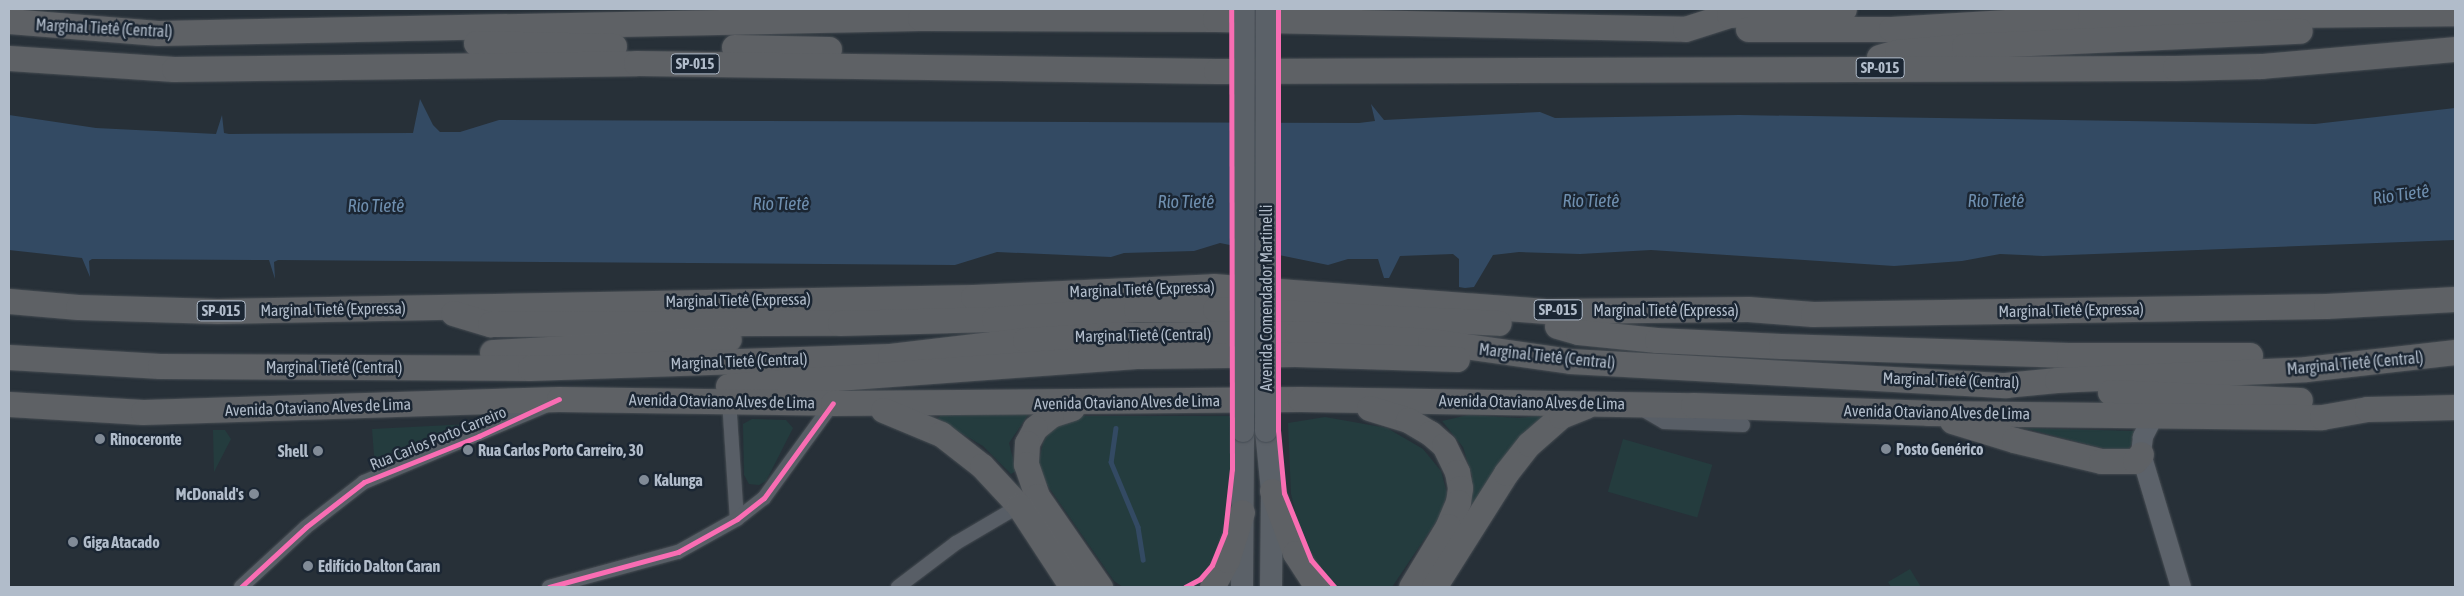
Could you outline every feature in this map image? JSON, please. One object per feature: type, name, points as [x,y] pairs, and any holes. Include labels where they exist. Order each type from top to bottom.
[{"type":"highway","points":[[894,9],[920,18]]},
{"type":"highway","points":[[1685,29],[1729,15],[1844,9]]},
{"type":"highway","points":[[1685,29],[1844,30],[2090,17],[2455,13]]},
{"type":"highway","points":[[1843,68],[1897,52],[2367,27],[2400,14]]},
{"type":"highway","name":"Marginal Tietê (Central)","points":[[9,21],[158,33],[920,18],[1215,19],[1685,29]]},
{"type":"highway","points":[[351,30],[402,40],[941,53],[994,68]]},
{"type":"highway","name":"SP-015","points":[[9,58],[174,69],[636,63],[1216,71],[2261,66],[2455,49]]},
{"type":"highway","name":"Marginal Tietê (Expressa)","points":[[9,301],[78,307],[217,311],[434,308],[512,303],[973,297],[1212,286],[1549,310],[1748,309],[1813,314],[2326,306],[2455,298]]},
{"type":"highway","name":"Marginal Tietê (Central)","points":[[434,308],[490,324],[840,324],[994,319],[1136,309],[1215,309],[1556,326]]},
{"type":"highway","name":"SP-015","points":[[1556,326],[1727,322],[1813,314]]},
{"type":"highway","points":[[382,366],[398,357],[813,333],[840,324]]},
{"type":"highway","points":[[1556,326],[1578,332],[1657,340],[1781,346],[2069,355],[2445,354]]},
{"type":"highway","name":"Marginal Tietê (Central)","points":[[9,357],[160,366],[530,368],[890,356],[1065,337],[1218,333],[1364,335],[1570,361],[2005,385],[2057,380],[2306,369],[2445,354]]},
{"type":"highway","points":[[696,400],[727,386],[1140,356],[1295,354],[1570,361]]},
{"type":"highway","points":[[2005,385],[2323,401],[2367,409]]},
{"type":"highway","name":"Avenida Otaviano Alves de Lima","points":[[9,404],[183,412],[560,399],[834,403],[1089,403],[1300,399],[1633,404],[1928,413],[2322,417],[2367,409],[2455,406]]},
{"type":"highway","points":[[1300,399],[1356,405],[1408,420],[1430,433],[1452,459],[1460,488],[1458,502],[1448,526],[1411,587]]},
{"type":"highway","points":[[864,403],[918,422],[941,434],[982,466],[1019,506],[1072,587]]},
{"type":"highway","points":[[1089,403],[1042,421],[1027,443],[1025,454],[1029,480],[1037,496],[1100,587]]},
{"type":"highway","points":[[1434,587],[1506,473],[1528,444],[1569,412],[1599,404]]},
{"type":"highway","points":[[1928,413],[2014,440],[2101,461],[2135,461],[2141,454]]},
{"type":"highway","points":[[1272,491],[1295,553],[1316,587]]},
{"type":"highway","points":[[1212,587],[1227,560],[1242,512]]},
{"type":"main road","name":"Avenida Comendador Martinelli","points":[[1242,587],[1244,9]]},
{"type":"main road","name":"Avenida Comendador Martinelli","points":[[1267,9],[1266,431],[1272,491],[1271,587]]},
{"type":"main road","points":[[2154,415],[2143,437],[2141,454],[2181,587]]},
{"type":"street","name":"Rua Carlos Porto Carreiro","points":[[240,587],[306,527],[364,482],[479,436],[560,399]]},
{"type":"street","points":[[729,400],[738,519]]},
{"type":"street","points":[[549,587],[678,552],[738,519],[764,498],[834,403]]},
{"type":"street","points":[[1633,404],[1664,422],[1743,425]]},
{"type":"street","points":[[898,587],[956,543],[1019,506]]},
{"type":"green space","points":[[1025,413],[1028,415],[1009,443],[1016,471],[1011,474],[983,446],[937,419],[942,414]]},
{"type":"green space","points":[[1554,414],[1430,575],[1471,491],[1472,476],[1463,447],[1442,421],[1468,415],[1519,418]]},
{"type":"green space","points":[[1082,416],[1233,416],[1228,525],[1210,574],[1198,586],[1123,587],[1114,581],[1043,479],[1038,467],[1043,443],[1051,429]]},
{"type":"green space","points":[[1325,417],[1387,428],[1423,449],[1441,471],[1447,493],[1442,513],[1392,587],[1335,587],[1305,551],[1291,494],[1288,423]]},
{"type":"green space","points":[[752,419],[786,420],[793,428],[766,481],[759,485],[749,484],[744,475],[743,424]]},
{"type":"green space","points":[[470,424],[430,439],[375,468],[372,429]]},
{"type":"green space","points":[[2024,428],[2134,431],[2138,435],[2125,454]]},
{"type":"green space","points":[[213,430],[225,430],[231,439],[214,472]]},
{"type":"green space","points":[[1623,439],[1712,465],[1697,518],[1608,492]]},
{"type":"green space","points":[[1910,569],[1921,587],[1891,587],[1888,582]]},
{"type":"water","name":"Rio Tietê","points":[[420,99],[433,125],[440,132],[460,132],[499,120],[1359,123],[1375,121],[1371,104],[1384,120],[1540,112],[1555,118],[1739,115],[2315,124],[2455,108],[2455,240],[2043,256],[2000,254],[1962,261],[1894,266],[1651,250],[1580,254],[1519,252],[1493,255],[1474,287],[1465,288],[1459,287],[1459,259],[1453,254],[1400,256],[1389,278],[1384,278],[1378,259],[1348,259],[1328,265],[1220,243],[1194,251],[1124,253],[1111,257],[997,252],[955,265],[278,260],[274,262],[275,279],[269,260],[92,259],[89,261],[90,277],[82,258],[9,250],[9,115],[96,128],[216,134],[222,115],[224,133],[229,134],[413,133]]},
{"type":"waterway","points":[[1116,428],[1111,462],[1138,527],[1143,560]]},
{"type":"cycle path","points":[[1185,587],[1200,579],[1212,565],[1225,532],[1232,469],[1231,9]]},
{"type":"cycle path","points":[[1278,9],[1278,430],[1284,493],[1311,560],[1334,586]]},
{"type":"cycle path","points":[[241,587],[306,527],[364,482],[479,436],[559,399]]},
{"type":"cycle path","points":[[549,587],[678,552],[737,519],[764,498],[833,403]]},
{"type":"place","name":"Rinoceronte","points":[[100,439]]},
{"type":"place","name":"Posto Genérico","points":[[1886,449]]},
{"type":"place","name":"Rua Carlos Porto Carreiro, 30","points":[[468,450]]},
{"type":"place","name":"Shell","points":[[318,451]]},
{"type":"place","name":"Kalunga","points":[[644,480]]},
{"type":"place","name":"McDonald's","points":[[254,494]]},
{"type":"place","name":"Giga Atacado","points":[[73,542]]},
{"type":"place","name":"Edifício Dalton Caran","points":[[308,566]]}]
